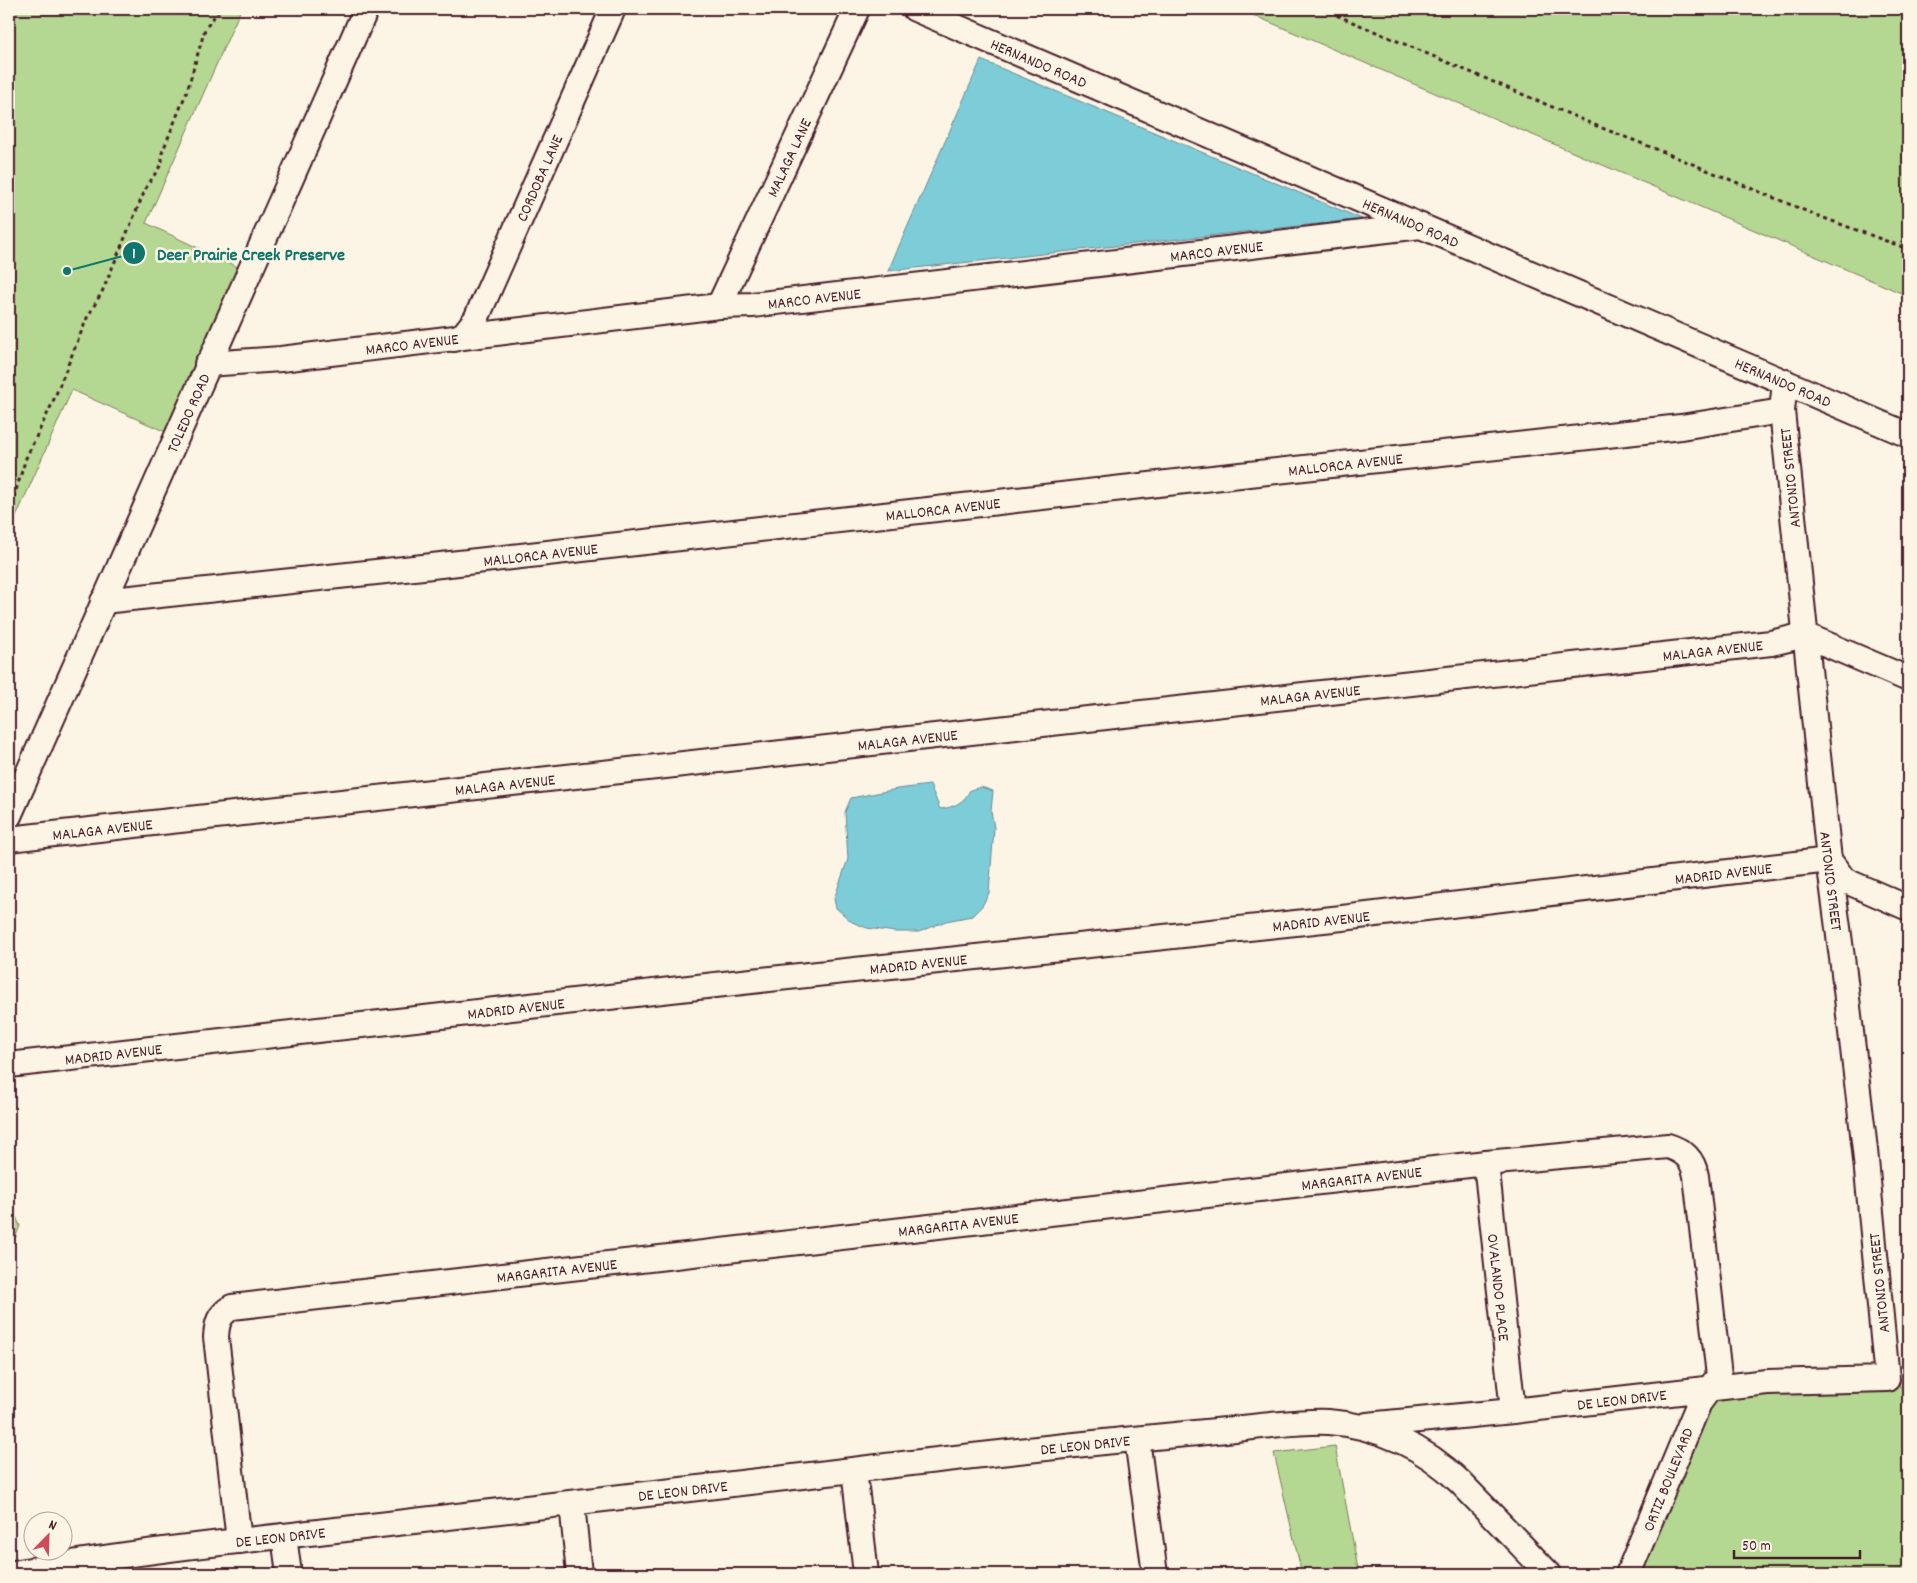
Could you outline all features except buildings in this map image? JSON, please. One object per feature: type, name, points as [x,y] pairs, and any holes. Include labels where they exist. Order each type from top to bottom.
[{"type":"street","name":"TOLEDO ROAD","points":[[9,816],[207,364],[366,9]]},
{"type":"street","name":"CORDOBA LANE","points":[[454,339],[471,328],[476,319],[613,9]]},
{"type":"street","name":"MALAGA LANE","points":[[720,306],[857,9]]},
{"type":"street","name":"HERNANDO ROAD","points":[[915,9],[1908,435]]},
{"type":"street","name":"MARCO AVENUE","points":[[207,364],[281,359],[720,306],[762,304],[1421,226]]},
{"type":"street","name":"ANTONIO STREET","points":[[1785,382],[1782,411],[1829,860],[1865,1150],[1887,1379]]},
{"type":"street","name":"MALLORCA AVENUE","points":[[103,601],[424,568],[1177,482],[1681,427],[1782,411]]},
{"type":"street","points":[[1805,635],[1908,679]]},
{"type":"street","name":"MALAGA AVENUE","points":[[9,839],[1771,643],[1805,635]]},
{"type":"street","points":[[1829,860],[1844,880],[1908,908]]},
{"type":"street","name":"MADRID AVENUE","points":[[9,1065],[743,982],[1342,918],[1829,860]]},
{"type":"street","name":"MARGARITA AVENUE","points":[[239,1541],[216,1337],[217,1322],[223,1312],[232,1307],[1486,1163],[1668,1146],[1678,1149],[1689,1158],[1696,1176],[1719,1376],[1710,1387]]},
{"type":"street","name":"OVALANDO PLACE","points":[[1486,1163],[1513,1411]]},
{"type":"street","name":"DE LEON DRIVE","points":[[1357,1426],[1513,1411],[1710,1387],[1767,1382],[1887,1379]]},
{"type":"street","name":"ORTIZ BOULEVARD","points":[[1628,1574],[1699,1403],[1710,1387]]},
{"type":"street","name":"DE LEON DRIVE","points":[[9,1574],[67,1563],[239,1541],[854,1470],[1137,1439],[1298,1423],[1327,1422],[1357,1426],[1384,1434],[1407,1444],[1447,1469],[1549,1574]]},
{"type":"street","points":[[1137,1439],[1155,1574]]},
{"type":"street","points":[[854,1470],[866,1574]]},
{"type":"street","points":[[572,1503],[579,1574]]},
{"type":"street","points":[[284,1536],[289,1574]]},
{"type":"path","points":[[9,513],[26,458],[52,404],[87,318],[102,292],[146,188],[162,163],[162,153],[187,91],[205,29],[220,9]]},
{"type":"path","points":[[1322,9],[1588,122],[1813,214],[1908,249]]},
{"type":"green space","points":[[9,9],[241,9],[146,223],[240,268],[202,355],[199,356],[198,363],[168,433],[72,390],[9,533]]},
{"type":"green space","points":[[1239,9],[1908,9],[1908,296]]},
{"type":"green space","points":[[9,1200],[20,1226],[9,1252]]},
{"type":"green space","points":[[1897,1386],[1908,1387],[1908,1574],[1638,1574],[1715,1396],[1767,1391],[1896,1389]]},
{"type":"green space","points":[[1335,1446],[1359,1574],[1302,1574],[1274,1453]]},
{"type":"water","points":[[981,60],[1362,219],[888,271]]},
{"type":"water","points":[[930,785],[940,809],[958,804],[970,790],[981,787],[993,791],[991,811],[994,828],[989,893],[982,906],[972,916],[946,921],[919,932],[895,932],[867,928],[852,922],[836,908],[834,899],[848,859],[845,812],[851,798]]},
{"type":"place","name":"Deer Prairie Creek Preserve","points":[[67,271]]}]
